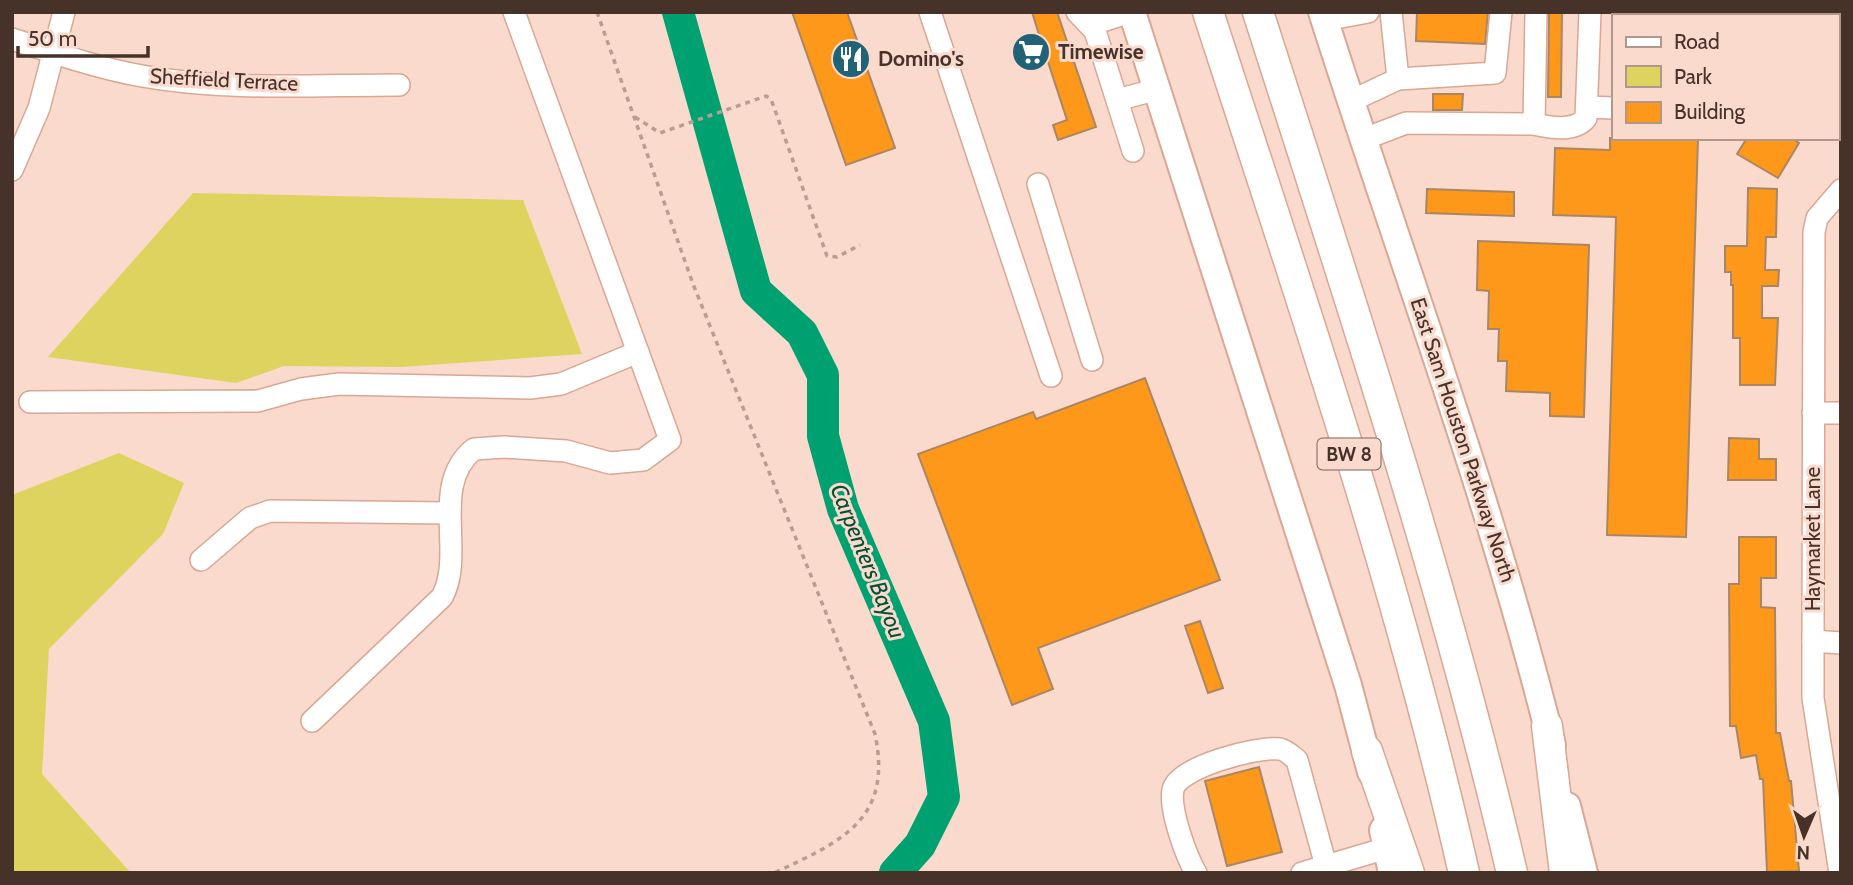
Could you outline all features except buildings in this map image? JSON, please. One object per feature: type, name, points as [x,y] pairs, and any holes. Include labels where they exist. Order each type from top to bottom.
[{"type":"highway","name":"BW 8","points":[[1258,12],[1401,460],[1472,712],[1512,873]]},
{"type":"highway","name":"BW 8","points":[[1212,26],[1371,527],[1427,723],[1464,873]]},
{"type":"highway","points":[[1547,726],[1564,873]]},
{"type":"highway","points":[[1367,751],[1409,873]]},
{"type":"main road","points":[[1133,13],[1367,751],[1389,860]]},
{"type":"main road","name":"East Sam Houston Parkway North","points":[[1323,16],[1461,425],[1547,726],[1584,873]]},
{"type":"street","points":[[12,170],[39,108],[64,12]]},
{"type":"street","points":[[312,721],[442,597],[450,582],[449,513],[457,469],[474,449],[504,447],[566,451],[610,463],[643,460],[670,440],[514,12]]},
{"type":"street","points":[[930,12],[1051,376]]},
{"type":"street","points":[[1323,16],[1368,12]]},
{"type":"street","points":[[1391,12],[1398,79]]},
{"type":"street","points":[[1352,101],[1398,79],[1495,73],[1501,12]]},
{"type":"street","points":[[1534,124],[1536,12]]},
{"type":"street","points":[[1364,139],[1406,123],[1534,124],[1546,127],[1581,125],[1588,107],[1590,12]]},
{"type":"street","points":[[1083,19],[1133,13]]},
{"type":"street","points":[[1083,19],[1095,31],[1133,151]]},
{"type":"street","name":"Sheffield Terrace","points":[[12,39],[106,69],[206,83],[400,85]]},
{"type":"street","points":[[1117,100],[1158,89]]},
{"type":"street","points":[[1588,107],[1612,108]]},
{"type":"street","points":[[1038,184],[1092,360]]},
{"type":"street","name":"Haymarket Lane","points":[[1840,873],[1813,698],[1812,641],[1814,232],[1817,218],[1825,205],[1841,190]]},
{"type":"street","points":[[30,402],[258,401],[301,389],[339,384],[530,388],[561,384],[638,352]]},
{"type":"street","points":[[1814,413],[1841,413]]},
{"type":"street","points":[[201,560],[250,519],[270,511],[449,513]]},
{"type":"street","points":[[1812,641],[1841,643]]},
{"type":"street","points":[[1196,873],[1188,858],[1173,800],[1173,789],[1178,779],[1194,768],[1268,748],[1283,749],[1297,760],[1326,866]]},
{"type":"street","points":[[1302,873],[1326,866],[1389,860]]},
{"type":"path","points":[[597,12],[692,284],[864,702],[880,756],[878,789],[861,822],[829,848],[774,873]]},
{"type":"path","points":[[635,117],[660,133],[766,96],[771,99],[827,256],[837,257],[860,245]]},
{"type":"green space","points":[[193,193],[523,200],[582,354],[402,367],[284,366],[236,383],[48,357]]},
{"type":"green space","points":[[119,453],[184,483],[163,534],[49,649],[42,774],[131,873],[12,873],[12,495]]},
{"type":"waterway","name":"Carpenters Bayou","points":[[678,12],[756,291],[802,333],[823,375],[823,436],[843,509],[934,721],[944,797],[920,845],[895,873]]},
{"type":"place","name":"Timewise","points":[[1031,52]]},
{"type":"place","name":"Domino's","points":[[851,59]]}]
